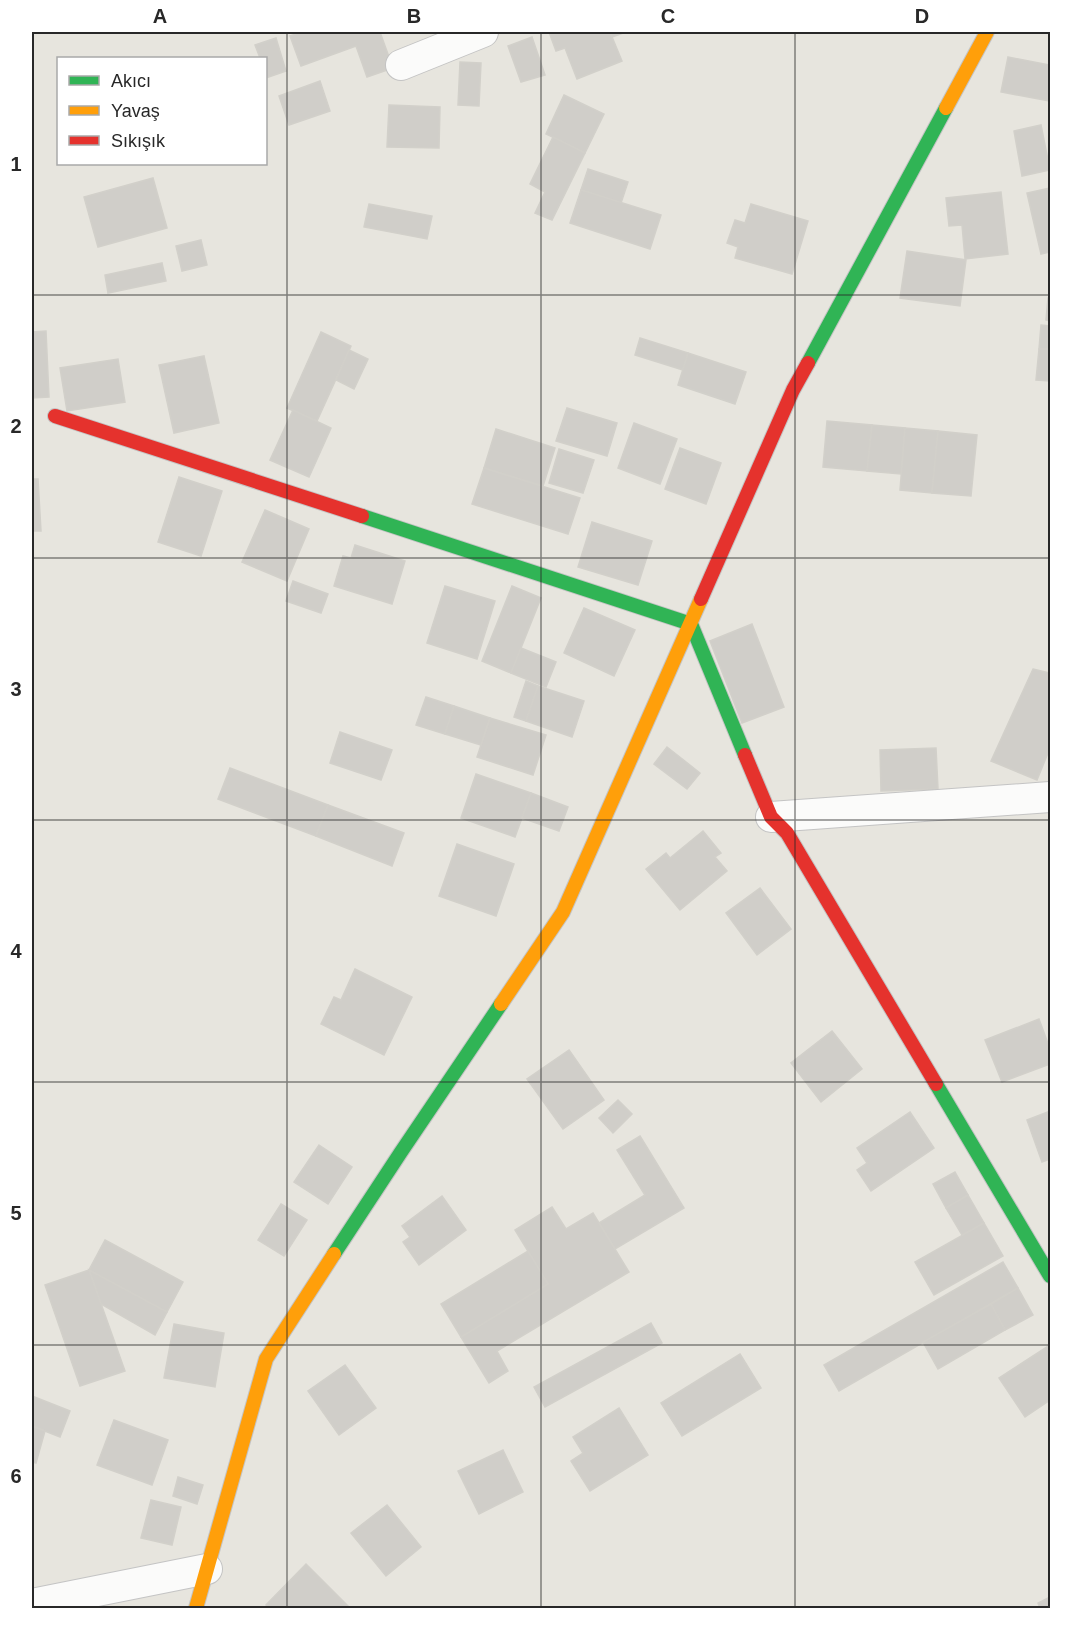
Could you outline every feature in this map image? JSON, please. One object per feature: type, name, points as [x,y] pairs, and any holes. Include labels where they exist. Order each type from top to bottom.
[{"type":"street","points":[[401,65],[483,32]]},
{"type":"street","points":[[196,1608],[266,1359],[562,912],[793,390],[987,32]]},
{"type":"street","points":[[55,416],[691,624],[771,817],[787,833],[1050,1276]]},
{"type":"street","points":[[771,817],[1050,796]]},
{"type":"street","points":[[32,1604],[207,1569]]},
{"type":"building","points":[[301,32],[380,32],[393,68],[367,77],[356,46],[301,66],[290,36]]},
{"type":"building","points":[[549,32],[610,32],[622,61],[577,79],[565,48],[556,51]]},
{"type":"building","points":[[610,32],[626,32],[612,37]]},
{"type":"building","points":[[532,37],[545,75],[521,82],[508,46]]},
{"type":"building","points":[[276,38],[286,71],[267,78],[267,57],[260,57],[255,45]]},
{"type":"building","points":[[1008,57],[1050,65],[1050,101],[1001,92]]},
{"type":"building","points":[[460,62],[481,63],[479,106],[458,105]]},
{"type":"building","points":[[320,81],[330,111],[289,125],[279,96]]},
{"type":"building","points":[[564,95],[604,114],[585,153],[546,134]]},
{"type":"building","points":[[389,105],[440,107],[439,148],[387,147]]},
{"type":"building","points":[[1041,125],[1050,170],[1022,176],[1014,131]]},
{"type":"building","points":[[553,137],[585,153],[552,220],[535,213],[545,192],[530,184]]},
{"type":"building","points":[[588,169],[628,182],[621,203],[581,190]]},
{"type":"building","points":[[153,178],[167,228],[98,247],[84,197]]},
{"type":"building","points":[[1050,188],[1050,252],[1041,254],[1027,193]]},
{"type":"building","points":[[581,190],[661,215],[650,249],[570,223]]},
{"type":"building","points":[[1001,192],[1008,254],[965,259],[962,225],[949,226],[946,198]]},
{"type":"building","points":[[369,204],[432,216],[427,239],[364,227]]},
{"type":"building","points":[[751,204],[808,221],[792,274],[735,258],[738,247],[727,243],[735,220],[745,223]]},
{"type":"building","points":[[201,240],[207,265],[182,271],[176,246]]},
{"type":"building","points":[[907,251],[966,260],[960,306],[900,298]]},
{"type":"building","points":[[162,263],[166,281],[108,293],[105,275]]},
{"type":"building","points":[[1048,298],[1050,298],[1050,321],[1046,320]]},
{"type":"building","points":[[1041,325],[1050,326],[1050,349],[1039,349]]},
{"type":"building","points":[[46,331],[49,397],[32,398],[32,332]]},
{"type":"building","points":[[321,332],[351,346],[317,421],[287,408]]},
{"type":"building","points":[[640,338],[688,353],[683,370],[635,355]]},
{"type":"building","points":[[1039,349],[1050,349],[1050,381],[1036,380]]},
{"type":"building","points":[[349,350],[368,359],[354,389],[336,380]]},
{"type":"building","points":[[688,353],[746,372],[735,404],[678,385]]},
{"type":"building","points":[[204,356],[219,423],[174,433],[159,365]]},
{"type":"building","points":[[118,359],[125,402],[67,411],[60,368]]},
{"type":"building","points":[[567,408],[617,423],[607,456],[556,441]]},
{"type":"building","points":[[293,410],[331,428],[309,477],[270,460]]},
{"type":"building","points":[[827,421],[872,425],[867,471],[823,467]]},
{"type":"building","points":[[634,423],[677,439],[660,484],[618,468]]},
{"type":"building","points":[[872,425],[905,428],[901,474],[867,471]]},
{"type":"building","points":[[905,428],[938,431],[932,493],[900,490]]},
{"type":"building","points":[[496,429],[555,448],[543,486],[484,468]]},
{"type":"building","points":[[938,431],[977,435],[971,496],[932,493]]},
{"type":"building","points":[[680,448],[721,463],[706,504],[665,489]]},
{"type":"building","points":[[559,449],[594,460],[583,493],[549,483]]},
{"type":"building","points":[[484,468],[580,498],[568,534],[472,504]]},
{"type":"building","points":[[179,477],[222,491],[201,556],[158,542]]},
{"type":"building","points":[[32,479],[38,479],[41,531],[32,531]]},
{"type":"building","points":[[265,510],[309,529],[287,581],[242,562]]},
{"type":"building","points":[[592,522],[652,541],[638,585],[578,567]]},
{"type":"building","points":[[355,545],[405,561],[392,604],[334,586],[343,556],[351,558]]},
{"type":"building","points":[[293,581],[328,594],[321,613],[286,601]]},
{"type":"building","points":[[445,586],[495,601],[477,659],[427,643]]},
{"type":"building","points":[[512,586],[541,598],[511,673],[482,661]]},
{"type":"building","points":[[584,608],[635,630],[614,676],[564,653]]},
{"type":"building","points":[[752,624],[784,707],[742,723],[710,641]]},
{"type":"building","points":[[521,648],[556,662],[546,687],[511,673]]},
{"type":"building","points":[[1033,669],[1050,673],[1050,748],[1037,780],[991,761]]},
{"type":"building","points":[[526,681],[538,686],[526,721],[514,717]]},
{"type":"building","points":[[538,686],[584,701],[572,737],[526,721]]},
{"type":"building","points":[[426,697],[454,706],[445,734],[416,725]]},
{"type":"building","points":[[454,706],[490,718],[481,745],[445,734]]},
{"type":"building","points":[[490,718],[546,735],[533,775],[477,757]]},
{"type":"building","points":[[340,732],[392,750],[381,780],[330,763]]},
{"type":"building","points":[[667,747],[700,773],[687,789],[654,764]]},
{"type":"building","points":[[936,748],[938,789],[881,791],[880,750]]},
{"type":"building","points":[[230,768],[328,805],[316,836],[218,799]]},
{"type":"building","points":[[476,774],[531,793],[515,837],[461,818]]},
{"type":"building","points":[[531,793],[568,807],[559,831],[522,818]]},
{"type":"building","points":[[328,805],[404,833],[392,866],[316,836]]},
{"type":"building","points":[[703,831],[721,853],[715,857],[727,871],[680,910],[646,869],[666,853],[670,858]]},
{"type":"building","points":[[457,844],[514,864],[496,916],[439,896]]},
{"type":"building","points":[[760,888],[791,929],[757,955],[726,913]]},
{"type":"building","points":[[355,969],[412,997],[384,1055],[321,1024],[334,997],[341,1000]]},
{"type":"building","points":[[1039,1019],[1050,1049],[1050,1064],[1002,1082],[985,1040]]},
{"type":"building","points":[[832,1031],[862,1069],[821,1102],[791,1063]]},
{"type":"building","points":[[569,1050],[604,1100],[563,1129],[527,1079]]},
{"type":"building","points":[[618,1100],[632,1114],[613,1133],[599,1118]]},
{"type":"building","points":[[1050,1111],[1050,1159],[1042,1162],[1027,1120]]},
{"type":"building","points":[[910,1112],[934,1148],[871,1191],[857,1170],[867,1163],[857,1148]]},
{"type":"building","points":[[640,1136],[684,1208],[615,1249],[599,1223],[645,1195],[617,1150]]},
{"type":"building","points":[[319,1145],[352,1167],[328,1204],[294,1182]]},
{"type":"building","points":[[955,1172],[968,1195],[946,1208],[933,1184]]},
{"type":"building","points":[[968,1195],[984,1223],[962,1235],[946,1208]]},
{"type":"building","points":[[442,1196],[466,1230],[419,1265],[403,1242],[410,1237],[402,1226]]},
{"type":"building","points":[[281,1204],[307,1220],[284,1256],[258,1240]]},
{"type":"building","points":[[552,1207],[566,1229],[593,1213],[629,1272],[497,1351],[508,1371],[489,1383],[461,1337],[548,1284],[515,1230]]},
{"type":"building","points":[[984,1223],[1003,1256],[934,1295],[915,1262]]},
{"type":"building","points":[[105,1240],[183,1282],[167,1312],[89,1270]]},
{"type":"building","points":[[528,1251],[548,1284],[461,1337],[441,1304]]},
{"type":"building","points":[[1003,1262],[1018,1288],[839,1391],[824,1365]]},
{"type":"building","points":[[89,1270],[167,1312],[155,1335],[101,1304]]},
{"type":"building","points":[[89,1270],[125,1371],[80,1386],[45,1285]]},
{"type":"building","points":[[1018,1288],[1033,1315],[1005,1330],[991,1304]]},
{"type":"building","points":[[991,1304],[1005,1330],[938,1369],[923,1342]]},
{"type":"building","points":[[651,1323],[662,1343],[545,1407],[534,1387]]},
{"type":"building","points":[[174,1324],[224,1333],[215,1387],[164,1378]]},
{"type":"building","points":[[1050,1345],[1050,1400],[1025,1417],[999,1378]]},
{"type":"building","points":[[740,1354],[761,1388],[682,1436],[661,1403]]},
{"type":"building","points":[[345,1365],[376,1408],[339,1435],[308,1391]]},
{"type":"building","points":[[32,1396],[70,1411],[60,1437],[32,1426]]},
{"type":"building","points":[[619,1408],[648,1455],[590,1491],[571,1461],[583,1453],[573,1437]]},
{"type":"building","points":[[114,1420],[168,1440],[152,1485],[97,1465]]},
{"type":"building","points":[[32,1426],[45,1431],[36,1463],[32,1462]]},
{"type":"building","points":[[503,1450],[523,1492],[479,1514],[458,1471]]},
{"type":"building","points":[[178,1477],[203,1485],[197,1504],[173,1496]]},
{"type":"building","points":[[151,1500],[181,1507],[172,1545],[141,1538]]},
{"type":"building","points":[[387,1505],[421,1547],[386,1576],[351,1533]]},
{"type":"building","points":[[306,1564],[349,1607],[270,1608],[266,1605]]},
{"type":"building","points":[[1050,1597],[1050,1608],[1040,1608],[1038,1603]]},
{"type":"traffic: fast","points":[[808,363],[946,108]]},
{"type":"traffic: fast","points":[[362,516],[691,624],[745,755]]},
{"type":"traffic: fast","points":[[334,1254],[501,1004]]},
{"type":"traffic: fast","points":[[936,1084],[1050,1276]]},
{"type":"traffic: slow","points":[[946,108],[987,32]]},
{"type":"traffic: slow","points":[[501,1004],[563,912],[701,599]]},
{"type":"traffic: slow","points":[[196,1608],[266,1359],[334,1254]]},
{"type":"traffic: jam","points":[[701,599],[793,390],[808,363]]},
{"type":"traffic: jam","points":[[55,416],[362,516]]},
{"type":"traffic: jam","points":[[745,755],[771,817],[787,833],[936,1084]]}]
